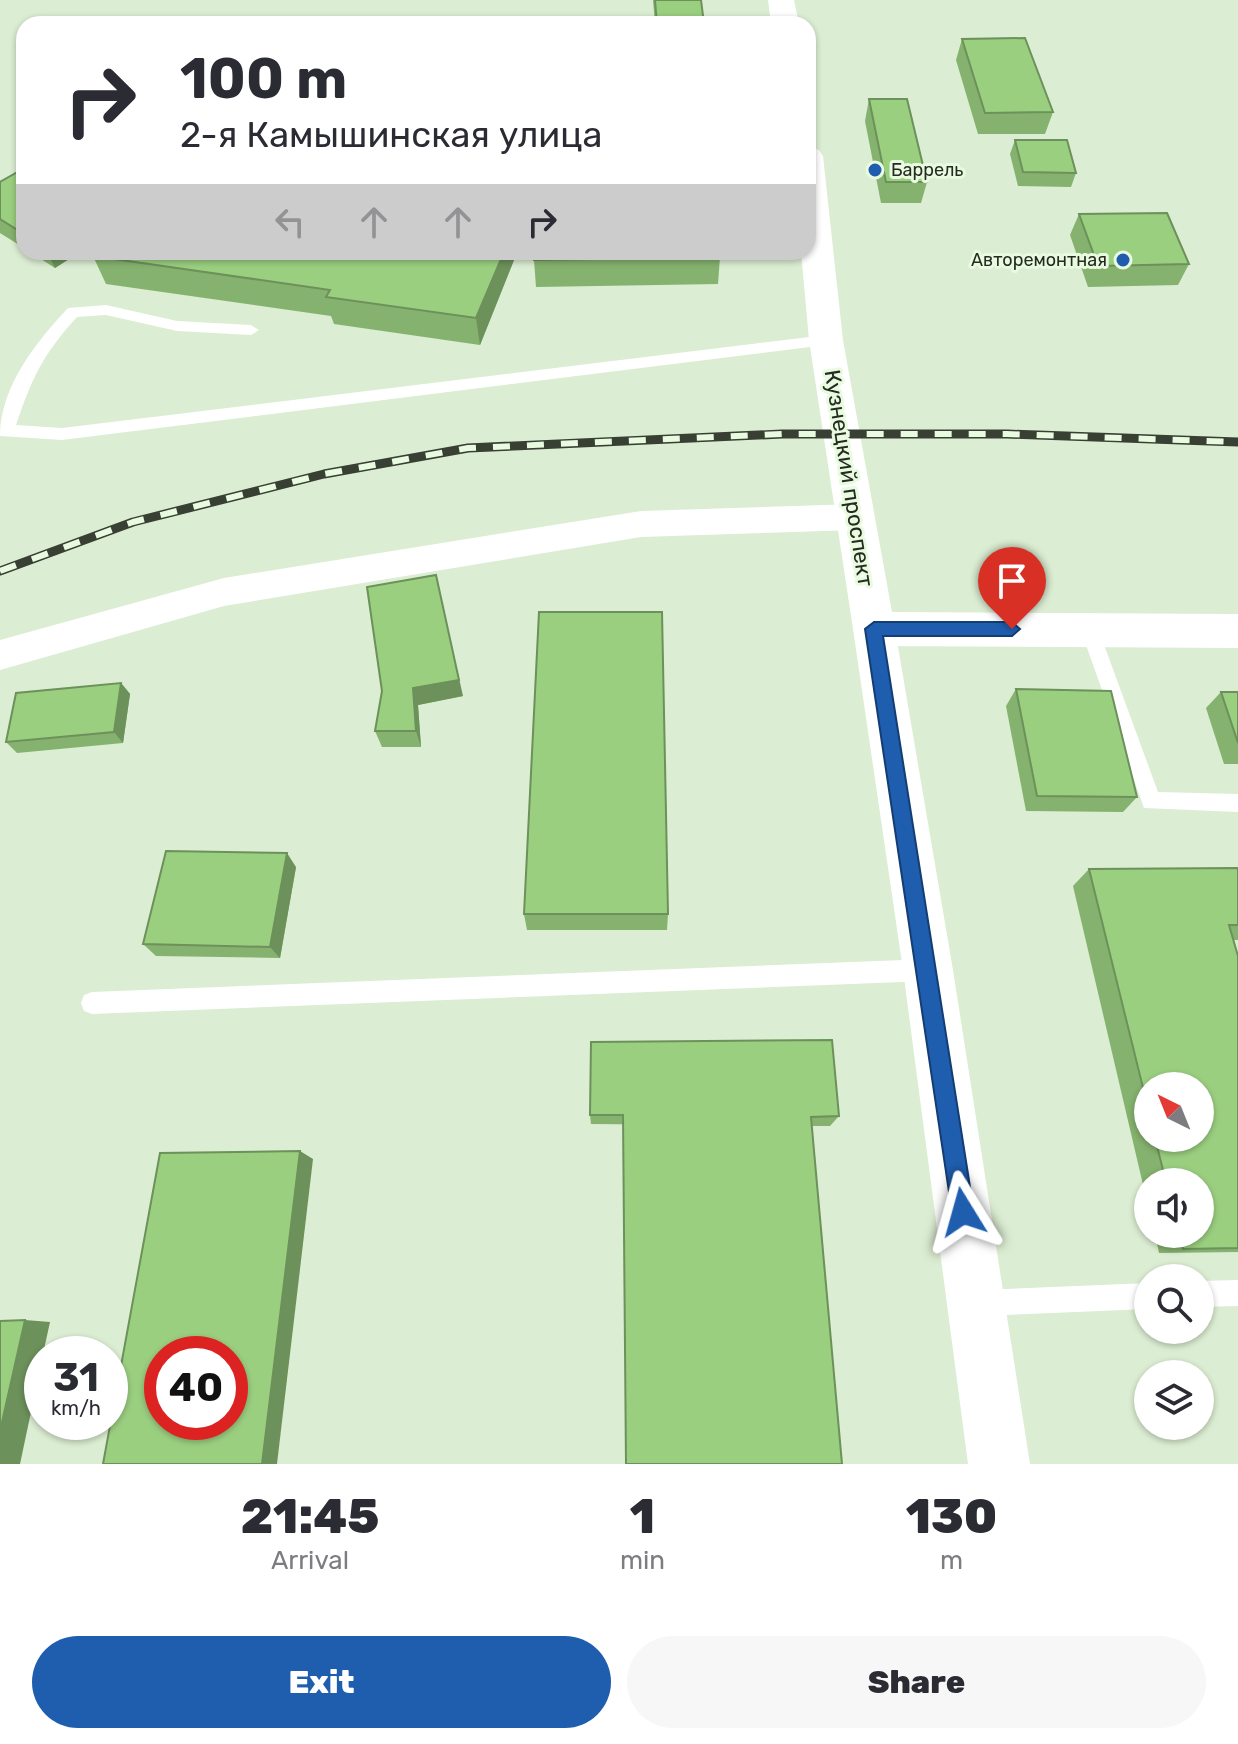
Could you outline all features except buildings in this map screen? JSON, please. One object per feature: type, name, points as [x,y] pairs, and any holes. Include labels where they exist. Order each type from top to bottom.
[{"type":"main road","name":"Кузнецкий проспект","points":[[816,238],[826,340],[928,970],[999,1464]]},
{"type":"main road","points":[[874,629],[1238,631]]},
{"type":"street","points":[[0,655],[224,592],[641,524],[856,517]]},
{"type":"lane","points":[[251,330],[177,326],[106,310],[73,312],[43,344],[2,430],[62,434],[826,340]]},
{"type":"lane","points":[[1090,631],[1151,801],[1238,803]]},
{"type":"lane","points":[[92,1003],[928,970]]},
{"type":"lane","points":[[1214,1294],[1238,1293]]},
{"type":"lane","points":[[976,1303],[1134,1297]]},
{"type":"railway","points":[[0,571],[133,522],[324,474],[468,448],[782,434],[1007,434],[1238,442]]},
{"type":"place","name":"Баррель","points":[[875,170]]},
{"type":"place","name":"Авторемонтная","points":[[1123,260]]},
{"type":"route","points":[[963,1212],[874,629],[1012,629]]}]
